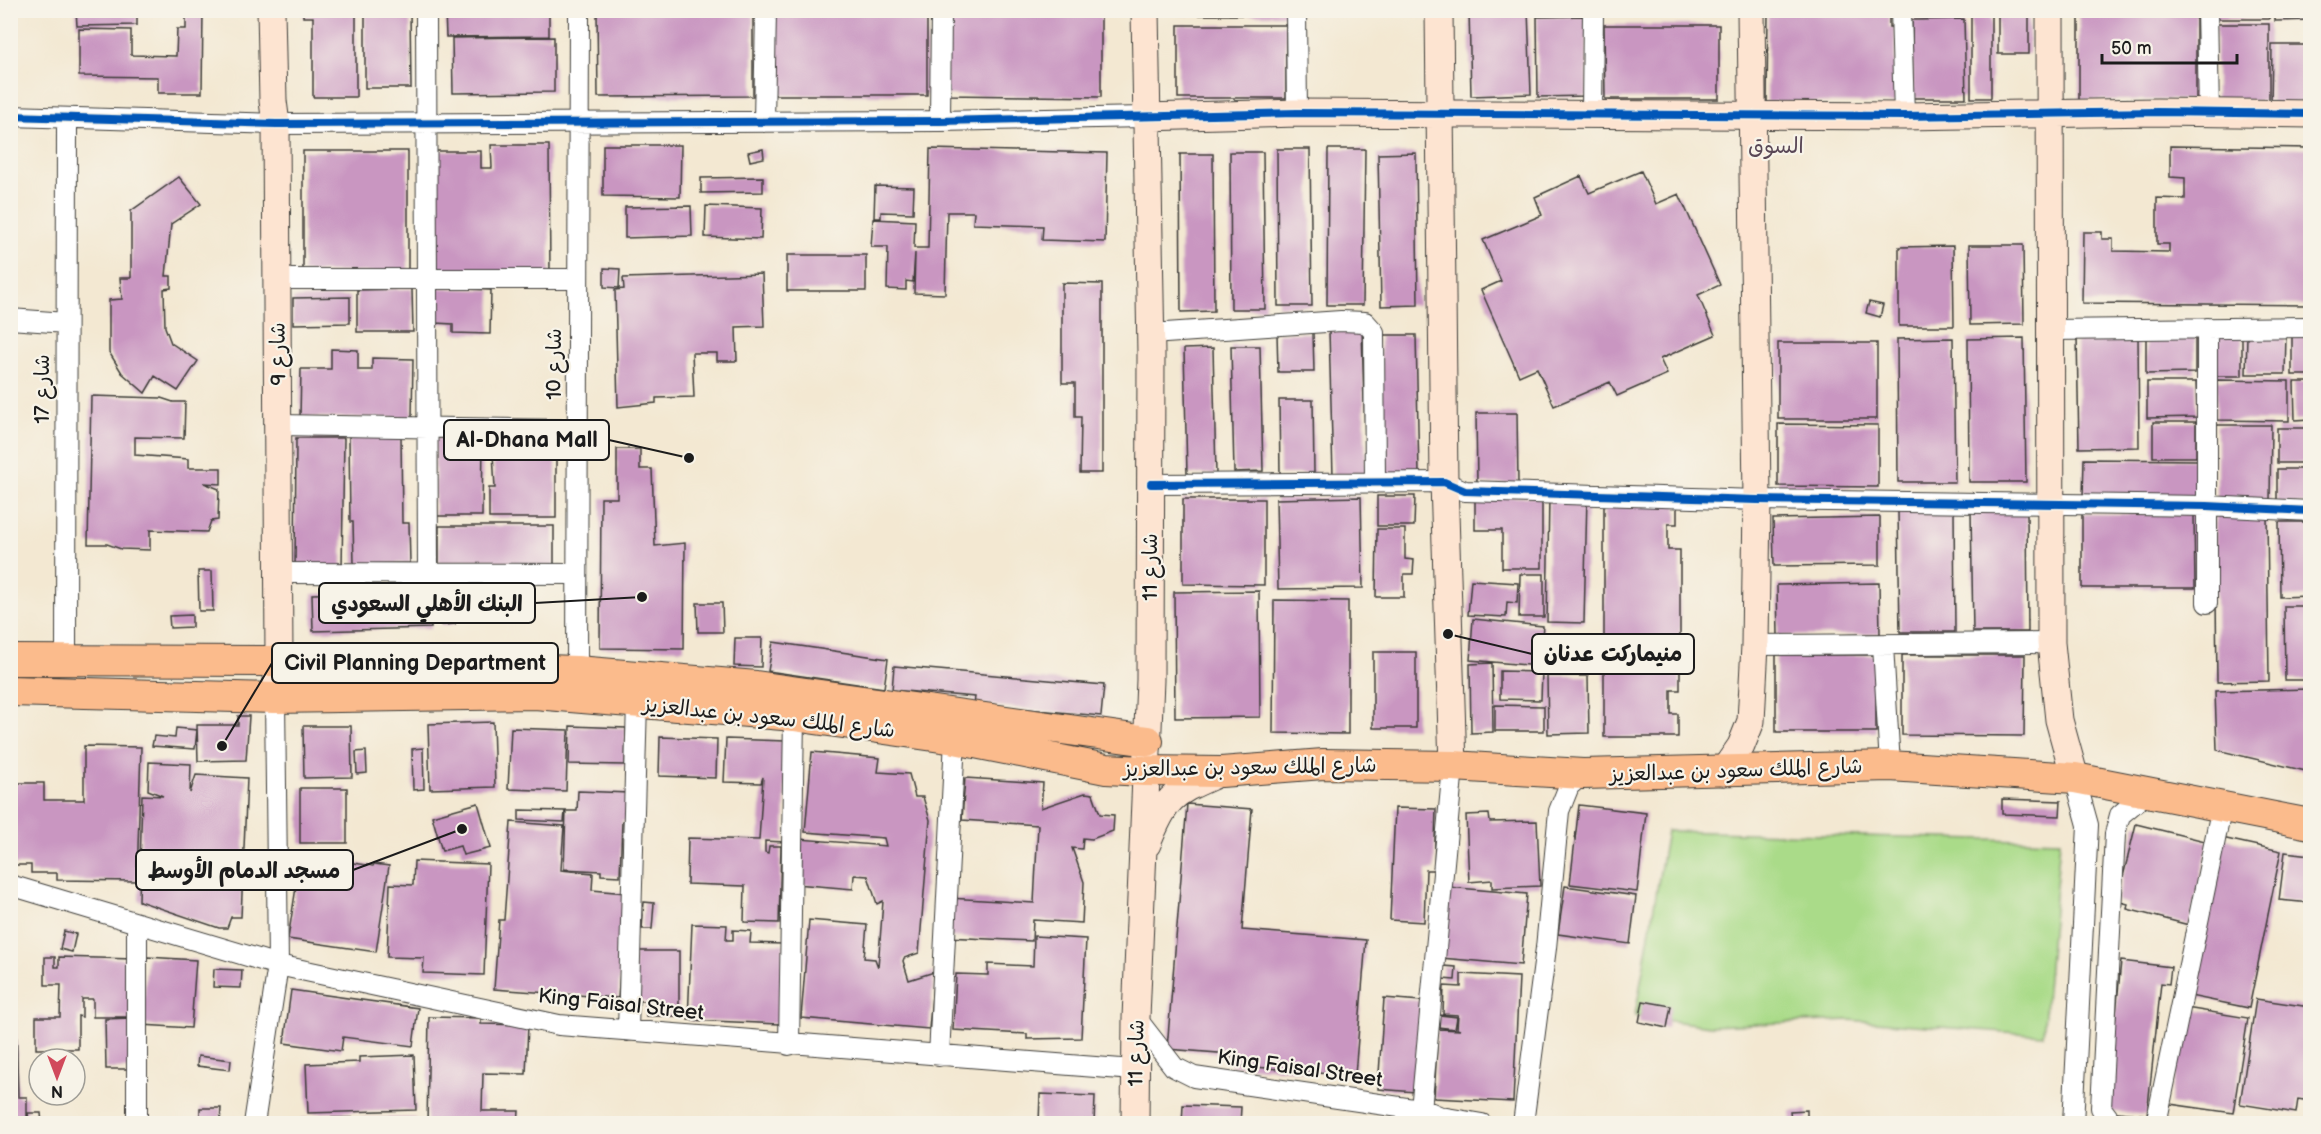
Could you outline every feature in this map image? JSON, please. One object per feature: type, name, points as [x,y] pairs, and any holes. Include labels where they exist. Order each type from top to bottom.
[{"type":"main road","name":"شارع الملك سعود بن عبدالعزيز","points":[[10,660],[279,662],[577,671],[756,686],[1148,741]]},
{"type":"main road","name":"شارع الملك سعود بن عبدالعزيز","points":[[10,691],[275,698],[535,694],[794,716],[955,739],[1106,769],[1144,771],[1221,772],[1323,764],[1453,766],[1583,774],[1890,766],[2075,778],[2310,824]]},
{"type":"street","name":"شارع 9","points":[[272,10],[273,101],[276,124],[279,425],[279,662],[275,698]]},
{"type":"street","points":[[426,10],[428,573]]},
{"type":"street","name":"شارع 10","points":[[577,671],[579,10]]},
{"type":"street","points":[[764,122],[766,10]]},
{"type":"street","points":[[940,122],[941,10]]},
{"type":"street","name":"شارع 11","points":[[1135,1124],[1134,1070],[1144,771],[1148,741],[1151,484],[1151,334],[1145,117],[1145,10]]},
{"type":"street","points":[[1296,10],[1297,113]]},
{"type":"street","points":[[1424,1115],[1453,766],[1444,482],[1440,10]]},
{"type":"street","points":[[1592,114],[1593,10]]},
{"type":"street","points":[[1723,772],[1741,747],[1751,721],[1755,645],[1757,500],[1751,10]]},
{"type":"street","points":[[1901,10],[1904,116]]},
{"type":"street","points":[[2050,10],[2052,643],[2059,720],[2088,825],[2073,1124]]},
{"type":"street","points":[[2207,10],[2209,113]]},
{"type":"street","points":[[10,116],[276,124],[426,124],[940,122],[1297,113],[1904,116],[2310,114]]},
{"type":"street","name":"شارع 17","points":[[66,660],[67,119]]},
{"type":"street","points":[[277,279],[578,279]]},
{"type":"street","points":[[10,319],[66,323]]},
{"type":"street","points":[[1151,334],[1341,321],[1365,322],[1374,332],[1375,483]]},
{"type":"street","points":[[2050,330],[2310,327]]},
{"type":"street","points":[[2207,328],[2207,603]]},
{"type":"street","points":[[279,425],[577,430]]},
{"type":"street","points":[[1151,484],[1444,482],[1465,491],[1757,500],[2050,502],[2310,511]]},
{"type":"street","points":[[279,573],[577,574]]},
{"type":"street","points":[[1755,645],[2052,643]]},
{"type":"street","points":[[1882,645],[1890,766]]},
{"type":"street","points":[[535,694],[577,671]]},
{"type":"street","points":[[254,1124],[278,965],[275,698]]},
{"type":"street","points":[[628,1031],[637,702]]},
{"type":"street","points":[[789,1045],[794,716]]},
{"type":"street","points":[[939,1056],[955,739]]},
{"type":"street","points":[[1142,859],[1158,817],[1177,791],[1221,772]]},
{"type":"street","points":[[1523,1124],[1544,959],[1559,812],[1569,786],[1583,774]]},
{"type":"street","points":[[2113,1124],[2101,1107],[2115,834],[2120,815],[2149,791]]},
{"type":"street","points":[[2156,1124],[2222,806]]},
{"type":"street","name":"King Faisal Street","points":[[10,885],[278,965],[559,1025],[789,1045],[1134,1070]]},
{"type":"street","points":[[137,923],[137,1124]]},
{"type":"street","name":"King Faisal Street","points":[[1136,1018],[1173,1067],[1182,1073],[1482,1124]]},
{"type":"green space","points":[[1667,831],[2060,841],[2043,1035],[1849,1020],[1710,1026],[1635,1016]]},
{"type":"building","points":[[76,10],[137,10],[137,25],[77,26]]},
{"type":"building","points":[[186,10],[203,10],[202,93],[158,93],[158,77],[79,76],[79,29],[131,30],[131,55],[176,56],[177,29],[186,29]]},
{"type":"building","points":[[303,10],[356,10],[356,97],[313,97],[313,17],[303,17]]},
{"type":"building","points":[[365,10],[410,10],[411,88],[365,88]]},
{"type":"building","points":[[445,10],[549,10],[549,36],[446,37]]},
{"type":"building","points":[[597,10],[753,10],[753,96],[598,97]]},
{"type":"building","points":[[772,10],[847,10],[847,13],[853,13],[853,10],[927,10],[927,95],[772,95]]},
{"type":"building","points":[[946,10],[1101,10],[1101,97],[945,95]]},
{"type":"building","points":[[1179,10],[1286,10],[1286,15],[1179,15]]},
{"type":"building","points":[[1469,10],[1528,10],[1531,94],[1471,96]]},
{"type":"building","points":[[1682,10],[1720,10],[1720,13],[1682,14]]},
{"type":"building","points":[[1768,10],[1889,10],[1889,27],[1895,27],[1895,103],[1767,102]]},
{"type":"building","points":[[1998,10],[2029,10],[2029,54],[1998,54]]},
{"type":"building","points":[[2079,10],[2196,10],[2196,100],[2079,100]]},
{"type":"building","points":[[2214,10],[2269,10],[2269,19],[2214,19]]},
{"type":"building","points":[[2275,10],[2310,10],[2310,20],[2275,21]]},
{"type":"building","points":[[1971,14],[1991,14],[1991,98],[1971,98]]},
{"type":"building","points":[[1587,16],[1587,96],[1538,97],[1537,17]]},
{"type":"building","points":[[1964,19],[1966,98],[1913,98],[1912,20]]},
{"type":"building","points":[[2216,24],[2269,24],[2269,101],[2216,101]]},
{"type":"building","points":[[1178,25],[1286,25],[1286,98],[1178,98]]},
{"type":"building","points":[[1604,25],[1719,25],[1719,99],[1605,99]]},
{"type":"building","points":[[554,37],[554,92],[453,93],[452,38]]},
{"type":"building","points":[[2272,45],[2310,45],[2310,105],[2271,105]]},
{"type":"building","points":[[491,145],[549,145],[550,275],[430,276],[429,151],[481,151],[481,168],[492,168]]},
{"type":"building","points":[[603,145],[681,145],[680,197],[603,196]]},
{"type":"building","points":[[2170,146],[2310,148],[2310,305],[2082,303],[2083,232],[2102,232],[2102,239],[2113,239],[2113,251],[2169,252],[2169,244],[2157,244],[2157,198],[2185,199],[2185,178],[2170,177]]},
{"type":"building","points":[[763,149],[764,158],[750,161],[748,152]]},
{"type":"building","points":[[930,149],[1107,153],[1105,242],[1042,240],[1043,226],[973,224],[974,212],[947,212],[945,294],[914,293],[915,253],[913,282],[906,281],[906,290],[887,289],[888,247],[871,247],[873,219],[915,221],[914,248],[928,248]]},
{"type":"building","points":[[1277,149],[1310,149],[1312,306],[1278,306]]},
{"type":"building","points":[[1328,149],[1365,149],[1363,305],[1327,305]]},
{"type":"building","points":[[303,151],[408,151],[408,272],[303,272]]},
{"type":"building","points":[[1230,152],[1263,152],[1265,309],[1231,309]]},
{"type":"building","points":[[1416,153],[1418,305],[1381,306],[1378,154]]},
{"type":"building","points":[[1180,154],[1213,154],[1214,311],[1181,312]]},
{"type":"building","points":[[1641,171],[1656,204],[1679,194],[1720,285],[1698,295],[1715,335],[1660,359],[1667,374],[1617,396],[1610,382],[1554,406],[1537,368],[1519,376],[1481,290],[1501,281],[1483,240],[1542,215],[1535,197],[1581,176],[1589,193]]},
{"type":"building","points":[[179,177],[201,204],[171,224],[166,276],[171,276],[171,288],[164,289],[165,327],[171,343],[198,361],[178,391],[155,376],[145,393],[122,373],[109,352],[109,300],[122,299],[120,278],[131,278],[131,211]]},
{"type":"building","points":[[763,177],[763,192],[701,193],[701,178]]},
{"type":"building","points":[[875,186],[914,187],[913,213],[881,212],[881,218],[874,218]]},
{"type":"building","points":[[691,206],[692,236],[625,238],[625,207]]},
{"type":"building","points":[[706,206],[762,208],[761,239],[705,237]]},
{"type":"building","points":[[1969,245],[2023,245],[2024,324],[1970,325]]},
{"type":"building","points":[[1953,246],[1954,326],[1899,326],[1899,247]]},
{"type":"building","points":[[787,255],[866,255],[866,291],[787,291]]},
{"type":"building","points":[[604,268],[620,269],[619,288],[604,287]]},
{"type":"building","points":[[762,274],[764,326],[736,327],[737,361],[717,361],[717,353],[692,353],[694,397],[656,398],[656,403],[618,407],[615,290],[624,289],[623,278]]},
{"type":"building","points":[[1062,283],[1102,284],[1102,473],[1080,473],[1081,417],[1075,417],[1075,383],[1062,383]]},
{"type":"building","points":[[435,288],[491,290],[490,334],[453,333],[453,324],[435,323]]},
{"type":"building","points":[[412,289],[413,332],[357,332],[357,290]]},
{"type":"building","points":[[350,297],[350,323],[293,324],[293,298]]},
{"type":"building","points":[[1869,302],[1883,305],[1880,317],[1866,313]]},
{"type":"building","points":[[1362,330],[1366,476],[1333,476],[1329,331]]},
{"type":"building","points":[[1277,333],[1313,333],[1314,372],[1278,372]]},
{"type":"building","points":[[1380,335],[1416,335],[1419,475],[1383,476]]},
{"type":"building","points":[[2138,335],[2139,447],[2079,448],[2077,336]]},
{"type":"building","points":[[2247,335],[2286,335],[2285,374],[2246,374]]},
{"type":"building","points":[[2195,336],[2195,373],[2146,374],[2146,337]]},
{"type":"building","points":[[2215,336],[2242,336],[2242,376],[2215,376]]},
{"type":"building","points":[[2292,336],[2310,336],[2310,375],[2292,375]]},
{"type":"building","points":[[1953,338],[1955,482],[1898,482],[1897,339]]},
{"type":"building","points":[[2024,338],[2026,482],[1969,482],[1968,339]]},
{"type":"building","points":[[1778,343],[1877,343],[1877,419],[1778,419]]},
{"type":"building","points":[[1231,346],[1260,346],[1263,471],[1234,472]]},
{"type":"building","points":[[1213,348],[1216,474],[1187,474],[1184,349]]},
{"type":"building","points":[[331,349],[358,350],[358,370],[372,370],[372,358],[413,359],[412,418],[300,417],[301,369],[331,369]]},
{"type":"building","points":[[2217,380],[2289,381],[2289,421],[2216,420]]},
{"type":"building","points":[[2147,382],[2196,382],[2197,417],[2147,418]]},
{"type":"building","points":[[2294,382],[2310,382],[2310,419],[2295,420]]},
{"type":"building","points":[[91,396],[161,398],[173,402],[185,402],[184,438],[135,437],[135,455],[188,459],[188,468],[221,468],[221,484],[204,483],[219,489],[218,520],[211,521],[207,532],[150,530],[150,550],[121,549],[107,544],[88,544]]},
{"type":"building","points":[[1279,400],[1313,400],[1314,474],[1280,474]]},
{"type":"building","points":[[1476,413],[1517,413],[1518,483],[1477,484]]},
{"type":"building","points":[[2153,422],[2196,422],[2196,457],[2153,457]]},
{"type":"building","points":[[1778,424],[1878,425],[1878,487],[1778,486]]},
{"type":"building","points":[[2217,425],[2271,425],[2270,501],[2217,501]]},
{"type":"building","points":[[2277,428],[2310,428],[2310,463],[2277,463]]},
{"type":"building","points":[[401,435],[402,523],[409,523],[410,563],[354,564],[353,522],[350,522],[349,436]]},
{"type":"building","points":[[492,436],[556,436],[556,518],[489,518],[489,488],[495,488]]},
{"type":"building","points":[[296,438],[344,438],[342,568],[295,567]]},
{"type":"building","points":[[435,438],[483,438],[482,516],[435,516]]},
{"type":"building","points":[[617,449],[640,449],[640,469],[652,469],[655,546],[685,543],[684,649],[600,648],[601,498],[617,498]]},
{"type":"building","points":[[2084,459],[2200,460],[2199,498],[2083,497]]},
{"type":"building","points":[[2277,469],[2310,469],[2310,504],[2277,504]]},
{"type":"building","points":[[1549,495],[1587,496],[1584,623],[1547,622]]},
{"type":"building","points":[[1377,496],[1415,496],[1414,526],[1377,526]]},
{"type":"building","points":[[1361,497],[1363,588],[1278,589],[1276,499]]},
{"type":"building","points":[[1475,497],[1542,497],[1542,568],[1502,568],[1502,530],[1475,530]]},
{"type":"building","points":[[1183,499],[1264,499],[1264,585],[1183,584]]},
{"type":"building","points":[[1604,500],[1677,500],[1677,524],[1668,524],[1668,550],[1680,550],[1680,690],[1671,690],[1671,714],[1678,714],[1678,737],[1604,737]]},
{"type":"building","points":[[1954,510],[1955,632],[1900,632],[1898,511]]},
{"type":"building","points":[[2027,510],[2028,632],[1973,632],[1971,511]]},
{"type":"building","points":[[2082,514],[2194,514],[2195,588],[2082,588]]},
{"type":"building","points":[[2215,514],[2267,514],[2269,681],[2217,682]]},
{"type":"building","points":[[1880,517],[1880,565],[1774,566],[1773,519]]},
{"type":"building","points":[[2279,522],[2310,522],[2310,596],[2280,597]]},
{"type":"building","points":[[439,526],[554,526],[554,568],[439,568]]},
{"type":"building","points":[[1377,529],[1405,529],[1405,559],[1414,560],[1413,574],[1404,574],[1404,597],[1376,597]]},
{"type":"building","points":[[198,571],[212,571],[213,611],[199,611]]},
{"type":"building","points":[[1520,574],[1544,574],[1544,617],[1519,617]]},
{"type":"building","points":[[1471,580],[1518,583],[1517,603],[1507,602],[1506,617],[1468,615]]},
{"type":"building","points":[[1879,583],[1880,634],[1778,636],[1777,585]]},
{"type":"building","points":[[431,591],[431,628],[313,631],[312,594]]},
{"type":"building","points":[[1259,591],[1260,717],[1175,718],[1174,592]]},
{"type":"building","points":[[1274,600],[1348,601],[1348,734],[1273,733]]},
{"type":"building","points":[[697,603],[722,603],[723,632],[698,632]]},
{"type":"building","points":[[2284,606],[2310,606],[2310,680],[2285,680]]},
{"type":"building","points":[[442,607],[455,607],[455,624],[442,625]]},
{"type":"building","points":[[192,615],[192,627],[170,628],[169,616]]},
{"type":"building","points":[[1473,619],[1543,626],[1539,666],[1470,660]]},
{"type":"building","points":[[735,638],[762,638],[761,667],[734,666]]},
{"type":"building","points":[[773,642],[888,659],[884,688],[768,671]]},
{"type":"building","points":[[1373,652],[1416,652],[1416,728],[1373,728]]},
{"type":"building","points":[[1776,655],[1876,655],[1876,732],[1776,732]]},
{"type":"building","points":[[1902,655],[2025,655],[2024,736],[1902,735]]},
{"type":"building","points":[[1492,663],[1493,732],[1471,733],[1470,664]]},
{"type":"building","points":[[894,666],[1104,685],[1101,716],[974,704],[975,697],[892,690]]},
{"type":"building","points":[[1500,671],[1542,672],[1541,700],[1500,699]]},
{"type":"building","points":[[1547,676],[1588,676],[1589,733],[1548,734]]},
{"type":"building","points":[[2310,689],[2310,772],[2217,750],[2215,691]]},
{"type":"building","points":[[1495,705],[1544,706],[1544,731],[1495,731]]},
{"type":"building","points":[[238,716],[249,716],[246,760],[198,761],[197,725],[238,725]]},
{"type":"building","points":[[493,722],[495,787],[430,789],[428,724]]},
{"type":"building","points":[[303,726],[351,726],[352,777],[304,778]]},
{"type":"building","points":[[570,726],[626,728],[625,765],[569,764]]},
{"type":"building","points":[[176,728],[197,730],[195,749],[152,746],[154,736],[175,738]]},
{"type":"building","points":[[511,728],[568,730],[566,791],[508,789]]},
{"type":"building","points":[[660,737],[717,739],[716,778],[659,776]]},
{"type":"building","points":[[726,739],[786,741],[784,842],[765,841],[765,852],[768,853],[769,846],[781,846],[779,923],[744,922],[745,886],[687,884],[688,838],[759,840],[763,777],[761,783],[724,782]]},
{"type":"building","points":[[84,746],[141,747],[137,881],[57,880],[57,873],[31,873],[31,865],[11,865],[10,783],[44,783],[44,800],[84,800]]},
{"type":"building","points":[[423,748],[424,789],[413,790],[412,749]]},
{"type":"building","points":[[366,751],[367,773],[357,774],[356,752]]},
{"type":"building","points":[[812,752],[880,758],[878,772],[909,774],[915,797],[923,797],[930,820],[919,953],[904,958],[903,961],[909,980],[934,972],[929,1029],[801,1018],[809,920],[867,925],[864,958],[875,959],[878,967],[883,901],[877,904],[868,876],[854,875],[853,889],[796,884],[800,839],[886,846],[884,838],[805,832]]},
{"type":"building","points":[[149,762],[191,764],[190,793],[196,775],[247,778],[241,917],[231,917],[227,928],[219,928],[139,901],[142,795],[163,796],[148,790]]},
{"type":"building","points":[[965,778],[1043,783],[1041,808],[1085,793],[1093,794],[1100,814],[1114,815],[1113,831],[1092,839],[1083,838],[1082,849],[1072,848],[1084,882],[1082,923],[1033,920],[1032,941],[947,937],[949,898],[1034,903],[1038,825],[962,820]]},
{"type":"building","points":[[300,788],[347,788],[347,843],[300,843]]},
{"type":"building","points":[[578,791],[629,793],[628,821],[622,821],[620,876],[601,875],[601,871],[564,869],[566,811],[577,811]]},
{"type":"building","points":[[2002,799],[2061,801],[2060,816],[2002,814]]},
{"type":"building","points":[[478,803],[491,848],[463,855],[460,846],[442,851],[432,816]]},
{"type":"building","points":[[1187,804],[1252,809],[1242,930],[1366,940],[1355,1075],[1230,1065],[1231,1054],[1167,1049]]},
{"type":"building","points":[[1579,805],[1646,813],[1637,892],[1570,884]]},
{"type":"building","points":[[1395,808],[1436,809],[1434,870],[1426,870],[1424,922],[1390,920]]},
{"type":"building","points":[[519,810],[565,811],[564,822],[519,820]]},
{"type":"building","points":[[1489,814],[1490,822],[1537,821],[1540,886],[1492,888],[1492,880],[1469,882],[1466,815]]},
{"type":"building","points":[[511,822],[564,826],[561,870],[593,873],[592,890],[626,893],[618,998],[494,989],[499,920],[504,920]]},
{"type":"building","points":[[2136,824],[2209,842],[2189,925],[2127,909],[2128,904],[2117,901]]},
{"type":"building","points":[[2222,838],[2281,851],[2249,1008],[2190,996]]},
{"type":"building","points":[[2285,852],[2310,855],[2310,903],[2279,900]]},
{"type":"building","points":[[301,855],[373,866],[374,864],[389,866],[376,952],[288,939]]},
{"type":"building","points":[[414,861],[488,864],[484,975],[423,973],[424,958],[387,957],[390,884],[413,885]]},
{"type":"building","points":[[1565,886],[1636,896],[1630,944],[1558,934]]},
{"type":"building","points":[[1447,887],[1527,894],[1521,965],[1441,958]]},
{"type":"building","points":[[644,902],[654,903],[652,929],[642,929]]},
{"type":"building","points":[[692,924],[727,925],[726,940],[733,940],[733,930],[751,931],[750,943],[784,944],[780,1024],[688,1020]]},
{"type":"building","points":[[64,931],[76,934],[72,952],[60,949]]},
{"type":"building","points":[[1034,936],[1086,939],[1081,1038],[1027,1039],[1027,1034],[953,1030],[956,974],[988,975],[988,964],[1033,966]]},
{"type":"building","points":[[634,951],[679,951],[679,1016],[646,1016],[646,1001],[635,1001]]},
{"type":"building","points":[[45,957],[55,957],[55,967],[59,967],[59,957],[134,959],[134,1017],[93,1017],[93,999],[82,999],[82,1017],[78,1016],[78,1047],[36,1047],[36,1017],[60,1017],[61,985],[45,985]]},
{"type":"building","points":[[147,957],[196,960],[191,1028],[142,1025]]},
{"type":"building","points":[[2121,961],[2171,967],[2169,984],[2161,983],[2147,1115],[2107,1111]]},
{"type":"building","points":[[1443,966],[1456,967],[1455,980],[1442,979]]},
{"type":"building","points":[[214,969],[242,970],[241,988],[213,987]]},
{"type":"building","points":[[1461,974],[1519,977],[1513,1102],[1434,1098],[1438,1029],[1460,1030],[1457,1029],[1458,1015],[1443,1014],[1444,986],[1461,987]]},
{"type":"building","points":[[10,979],[15,979],[18,1097],[27,1097],[27,1123],[10,1123]]},
{"type":"building","points":[[291,990],[418,1008],[413,1046],[343,1037],[341,1051],[284,1043]]},
{"type":"building","points":[[1384,998],[1421,1001],[1415,1092],[1378,1089]]},
{"type":"building","points":[[2256,999],[2310,1007],[2310,1101],[2298,1099],[2296,1113],[2240,1104]]},
{"type":"building","points":[[1643,1001],[1671,1006],[1667,1028],[1639,1022]]},
{"type":"building","points":[[2186,1008],[2248,1018],[2233,1113],[2170,1104]]},
{"type":"building","points":[[1439,1015],[1457,1017],[1455,1029],[1438,1027]]},
{"type":"building","points":[[429,1017],[481,1018],[481,1024],[528,1025],[526,1074],[483,1073],[482,1111],[519,1111],[518,1124],[427,1124]]},
{"type":"building","points":[[131,1018],[132,1069],[106,1069],[105,1019]]},
{"type":"building","points":[[414,1055],[416,1110],[308,1113],[306,1064],[359,1062],[359,1057]]},
{"type":"building","points":[[198,1056],[231,1060],[230,1070],[197,1066]]},
{"type":"building","points":[[1040,1094],[1095,1096],[1094,1124],[1039,1124]]},
{"type":"building","points":[[1183,1105],[1241,1107],[1240,1124],[1182,1124]]},
{"type":"building","points":[[200,1108],[221,1108],[220,1124],[200,1124]]},
{"type":"building","points":[[1807,1110],[1807,1120],[1791,1121],[1790,1111]]},
{"type":"building","points":[[28,1113],[41,1113],[42,1124],[29,1124]]},
{"type":"building","points":[[301,1118],[416,1118],[416,1124],[301,1124]]},
{"type":"building","points":[[1258,1119],[1307,1122],[1307,1124],[1258,1124]]},
{"type":"cycle path","points":[[10,116],[276,124],[940,121],[1297,113],[1904,116],[2157,112],[2310,114]]},
{"type":"cycle path","points":[[1151,484],[1444,482],[1465,491],[1757,500],[2207,506],[2310,511]]},
{"type":"place","name":"Al-Dhana Mall","points":[[689,458]]},
{"type":"place","name":"البنك الأهلي السعودي","points":[[642,597]]},
{"type":"place","name":"منيماركت عدنان","points":[[1448,634]]},
{"type":"place","name":"Civil Planning Department","points":[[222,746]]},
{"type":"place","name":"مسجد الدمام الأوسط","points":[[462,829]]},
{"type":"district","name":"السوق","points":[[1776,145]]}]
